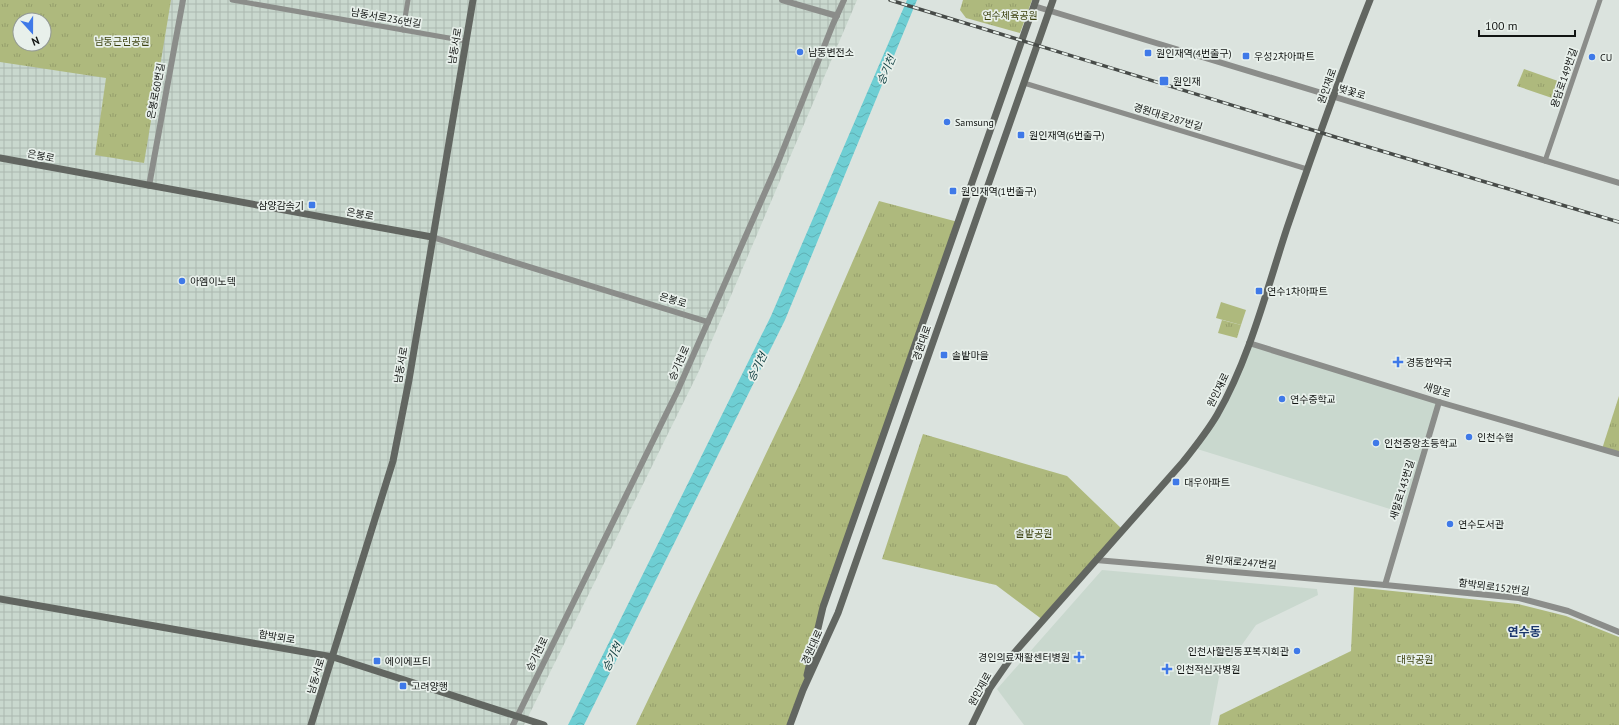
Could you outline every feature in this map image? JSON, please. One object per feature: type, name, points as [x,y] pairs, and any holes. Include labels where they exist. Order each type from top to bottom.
[{"type":"main road","name":"남동서로","points":[[312,725],[393,461],[409,380],[473,0]]},
{"type":"main road","name":"경원대로","points":[[790,725],[803,690],[838,613],[1053,0]]},
{"type":"main road","name":"원인재로","points":[[972,725],[990,688],[1015,652],[1203,437],[1217,414],[1233,384],[1249,343],[1307,169],[1370,0]]},
{"type":"main road","name":"경원대로","points":[[803,690],[823,607],[1035,3]]},
{"type":"main road","name":"은봉로","points":[[0,158],[432,237]]},
{"type":"main road","name":"함박뫼로","points":[[0,599],[332,657],[544,725]]},
{"type":"street","name":"은봉로60번길","points":[[149,186],[183,0]]},
{"type":"street","name":"남동서로236번길","points":[[232,0],[262,3],[466,41]]},
{"type":"street","points":[[403,30],[408,0]]},
{"type":"street","points":[[782,0],[837,16]]},
{"type":"street","name":"승기천로","points":[[512,725],[677,392],[777,165],[844,0]]},
{"type":"street","name":"용담로149번길","points":[[1545,161],[1600,0]]},
{"type":"street","name":"벚꽃로","points":[[1035,3],[1049,11],[1619,183]]},
{"type":"street","name":"경원대로287번길","points":[[1024,83],[1307,169]]},
{"type":"street","name":"은봉로","points":[[432,237],[708,322]]},
{"type":"street","name":"새말로","points":[[1249,343],[1439,402],[1619,454]]},
{"type":"street","name":"새말로143번길","points":[[1385,585],[1439,402]]},
{"type":"street","name":"원인재로247번길","points":[[1096,560],[1385,585]]},
{"type":"street","name":"함박뫼로152번길","points":[[1385,585],[1519,598],[1568,611],[1619,632]]},
{"type":"shaded area","points":[[0,0],[857,0],[698,373],[524,725],[0,725]]},
{"type":"shaded area","points":[[1249,343],[1439,402],[1406,514],[1194,448],[1217,414]]},
{"type":"shaded area","name":"인천적십자병원","points":[[1102,570],[1317,589],[1318,595],[1256,625],[1219,677],[1210,725],[1024,725],[997,689]]},
{"type":"green space","name":"남동근린공원","points":[[0,0],[171,0],[144,163],[95,155],[106,78],[0,62]]},
{"type":"green space","name":"연수체육공원","points":[[963,0],[1032,0],[1020,33],[966,18],[960,10]]},
{"type":"green space","points":[[1524,69],[1558,81],[1552,98],[1517,86]]},
{"type":"green space","points":[[879,201],[958,222],[823,607],[803,690],[790,725],[636,725],[798,387]]},
{"type":"green space","points":[[1221,302],[1246,310],[1241,325],[1216,318]]},
{"type":"green space","points":[[1222,320],[1241,325],[1237,338],[1218,333]]},
{"type":"green space","points":[[1619,396],[1619,454],[1602,449]]},
{"type":"green space","name":"솔밭공원","points":[[923,434],[1067,476],[1123,530],[1043,620],[996,585],[882,559]]},
{"type":"green space","name":"대학공원","points":[[1354,587],[1518,604],[1566,616],[1619,637],[1619,725],[1218,725],[1220,715],[1351,651]]},
{"type":"water","name":"승기천","points":[[907,0],[917,0],[785,320],[584,725],[568,725],[771,316]]},
{"type":"railway","points":[[890,0],[1345,140],[1619,222]]},
{"type":"place","name":"남동변전소","points":[[800,52]]},
{"type":"place","name":"원인재역(4번출구)","points":[[1148,53]]},
{"type":"place","name":"우성2차아파트","points":[[1246,56]]},
{"type":"place","name":"CU","points":[[1592,57]]},
{"type":"place","name":"원인재","points":[[1164,81]]},
{"type":"place","name":"Samsung","points":[[947,122]]},
{"type":"place","name":"원인재역(6번출구)","points":[[1021,135]]},
{"type":"place","name":"원인재역(1번출구)","points":[[953,191]]},
{"type":"place","name":"삼양감속기","points":[[312,205]]},
{"type":"place","name":"아엠이노텍","points":[[182,281]]},
{"type":"place","name":"연수1차아파트","points":[[1259,291]]},
{"type":"place","name":"솔밭마을","points":[[944,355]]},
{"type":"place","name":"경동한약국","points":[[1398,362]]},
{"type":"place","name":"연수중학교","points":[[1282,399]]},
{"type":"place","name":"인천수협","points":[[1469,437]]},
{"type":"place","name":"인천중앙초등학교","points":[[1376,443]]},
{"type":"place","name":"대우아파트","points":[[1176,482]]},
{"type":"place","name":"연수도서관","points":[[1450,524]]},
{"type":"place","name":"인천사할린동포복지회관","points":[[1297,651]]},
{"type":"place","name":"경인의료재활센터병원","points":[[1079,657]]},
{"type":"place","name":"에이에프티","points":[[377,661]]},
{"type":"place","name":"인천적십자병원","points":[[1167,669]]},
{"type":"place","name":"고려양행","points":[[403,686]]},
{"type":"district","name":"연수동","points":[[1524,631]]}]
